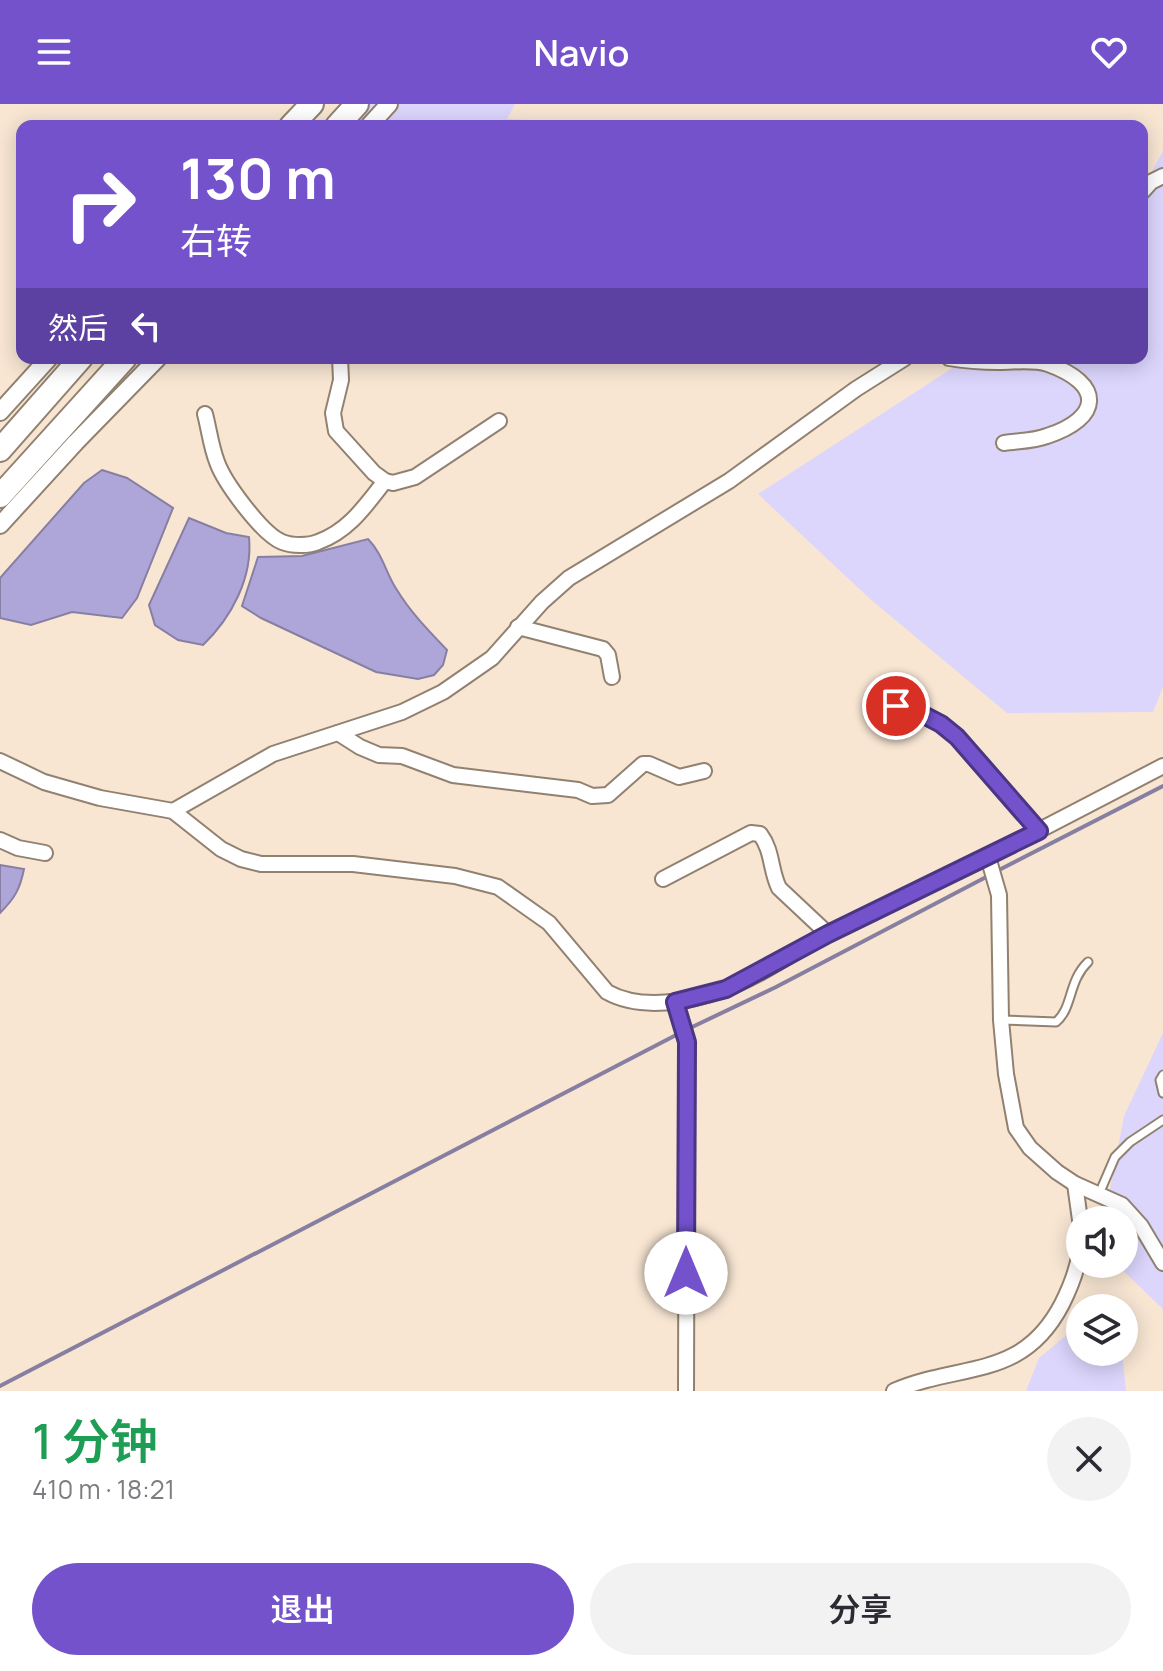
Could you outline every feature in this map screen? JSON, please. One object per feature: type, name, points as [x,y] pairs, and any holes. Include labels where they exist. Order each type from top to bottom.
[{"type":"highway","points":[[297,120],[312,104]]},
{"type":"highway","points":[[342,120],[357,104]]},
{"type":"highway","points":[[0,450],[76,364]]},
{"type":"highway","points":[[0,496],[120,364]]},
{"type":"street","points":[[374,120],[389,104]]},
{"type":"street","points":[[0,412],[44,364]]},
{"type":"street","points":[[0,525],[152,364]]},
{"type":"street","points":[[340,364],[341,380],[333,413],[336,431],[385,481],[393,483],[415,477],[499,421]]},
{"type":"street","points":[[173,811],[273,754],[402,712],[443,692],[492,658],[518,627],[569,578],[729,481],[896,364]]},
{"type":"street","points":[[1004,443],[1045,437],[1080,419],[1088,410],[1090,393],[1082,382],[1047,364]]},
{"type":"street","points":[[205,414],[217,462],[234,494],[280,542],[315,544],[332,536],[354,520],[385,481]]},
{"type":"street","points":[[518,627],[603,649],[608,655],[612,677]]},
{"type":"street","points":[[896,706],[929,718],[957,737],[1039,831]]},
{"type":"street","points":[[338,733],[379,755],[402,756],[453,775],[578,790],[592,796],[608,795],[643,764],[679,777],[704,771]]},
{"type":"street","points":[[0,761],[44,782],[86,794],[173,811],[221,849],[241,859],[261,864],[353,864],[455,876],[498,887],[549,923],[607,992],[635,1001],[675,1002],[726,989],[828,934],[990,861],[1039,831],[1163,766]]},
{"type":"street","points":[[663,879],[751,833],[760,834],[769,846],[774,878],[779,888],[828,934]]},
{"type":"street","points":[[0,840],[18,848],[45,853]]},
{"type":"street","points":[[990,861],[998,885],[1001,1020],[1006,1074],[1016,1128],[1030,1148],[1075,1184],[1122,1205],[1131,1213],[1163,1263]]},
{"type":"street","points":[[675,1002],[687,1042],[686,1391]]},
{"type":"street","points":[[1075,1184],[1078,1206]]},
{"type":"street","points":[[894,1391],[996,1364],[1020,1354],[1036,1341],[1056,1315],[1074,1278]]},
{"type":"lane","points":[[1001,1020],[1056,1022],[1064,1012],[1077,974],[1088,962]]},
{"type":"lane","points":[[1163,1075],[1160,1080],[1163,1093]]},
{"type":"lane","points":[[1099,1194],[1115,1157],[1130,1142],[1163,1120]]},
{"type":"shaded area","points":[[368,104],[515,104],[507,119],[522,120],[351,120]]},
{"type":"shaded area","points":[[1163,151],[1163,687],[1153,712],[1007,713],[869,598],[758,494],[959,364],[1148,364],[1148,179]]},
{"type":"shaded area","points":[[102,470],[127,478],[173,508],[137,598],[122,618],[72,612],[31,625],[0,618],[0,578],[84,483]]},
{"type":"shaded area","points":[[189,518],[226,533],[249,537],[244,582],[231,610],[203,645],[178,640],[155,625],[149,605]]},
{"type":"shaded area","points":[[368,539],[402,598],[447,650],[443,665],[434,675],[418,679],[376,672],[242,606],[258,557],[302,556]]},
{"type":"shaded area","points":[[0,865],[24,869],[16,893],[0,913]]},
{"type":"shaded area","points":[[1163,1033],[1163,1309],[1131,1278],[1138,1278],[1138,1206],[1107,1206],[1124,1116]]},
{"type":"shaded area","points":[[1066,1336],[1066,1366],[1123,1366],[1126,1391],[1026,1391],[1039,1358]]},
{"type":"waterway","points":[[997,871],[1163,786]]},
{"type":"waterway","points":[[688,1029],[776,987],[990,875]]},
{"type":"waterway","points":[[0,1386],[680,1033]]},
{"type":"route","points":[[686,1273],[687,1042],[675,1002],[726,989],[828,934],[1039,831],[957,737],[918,712],[896,706]]}]
